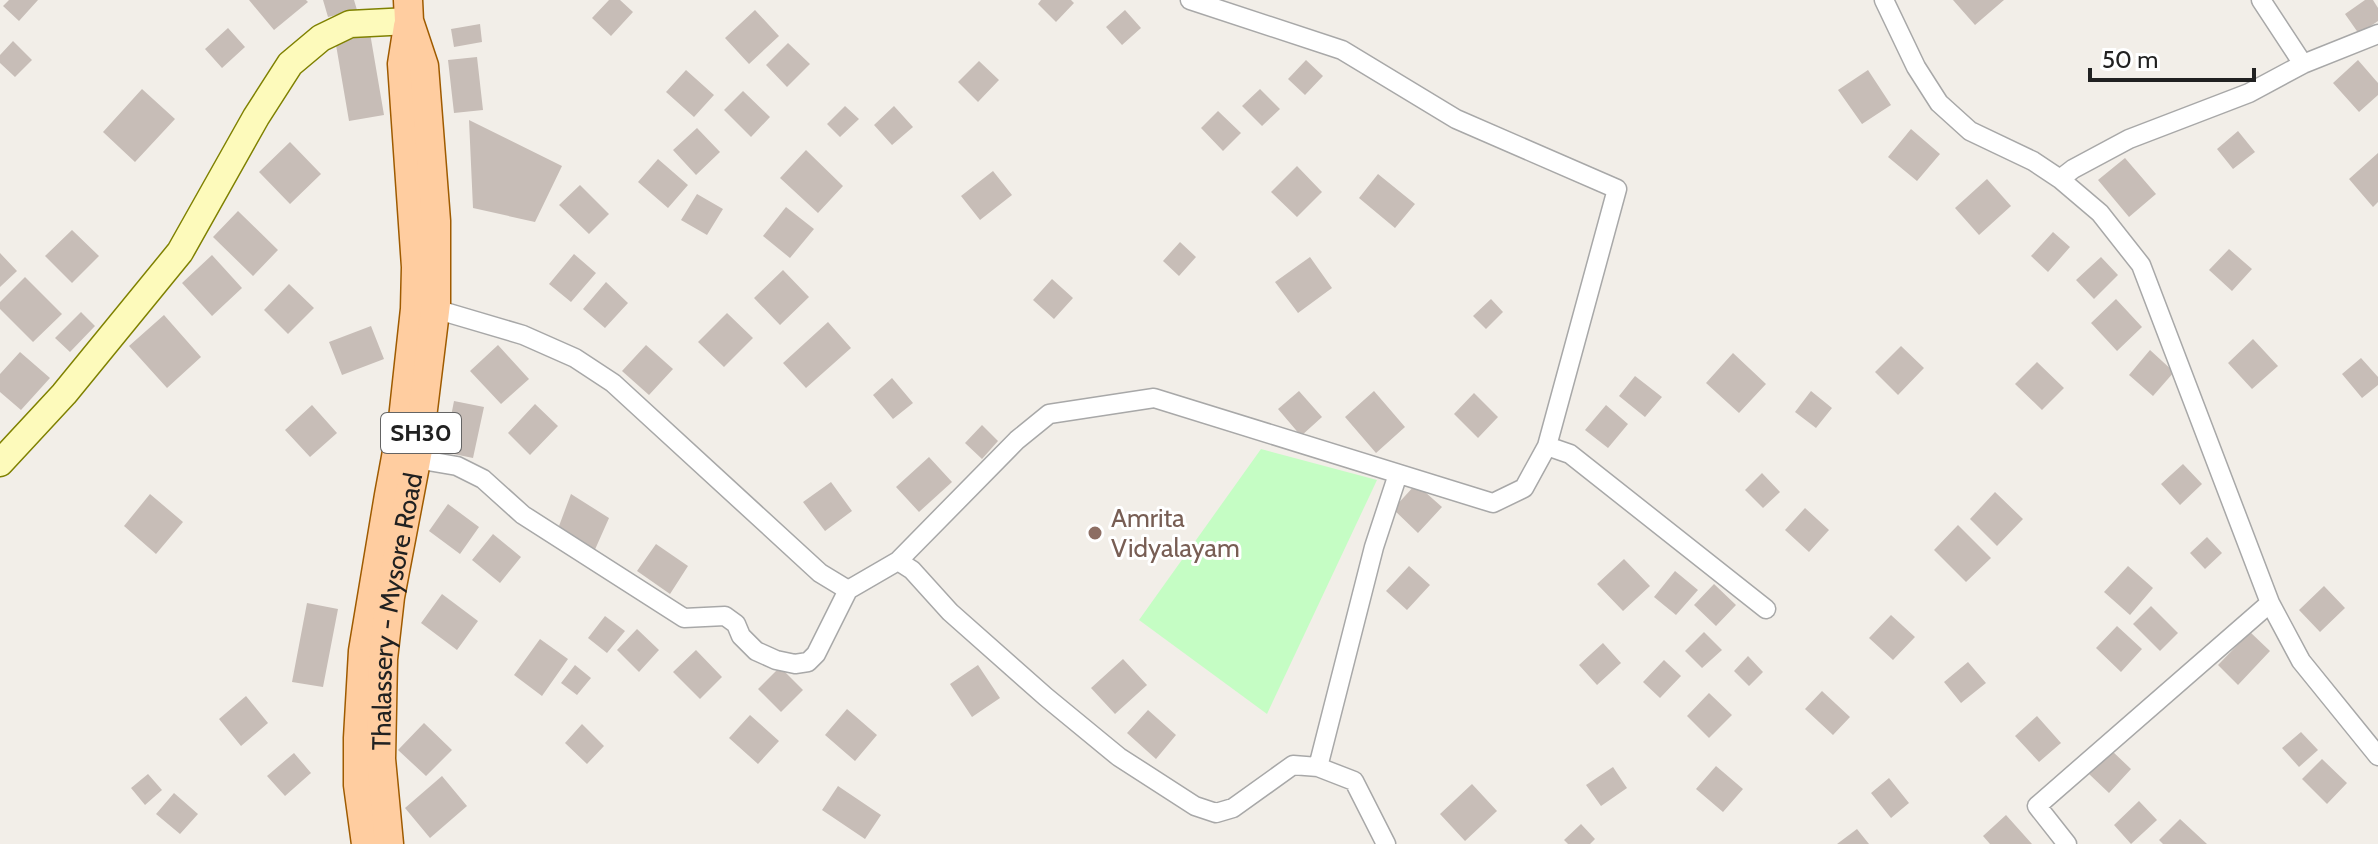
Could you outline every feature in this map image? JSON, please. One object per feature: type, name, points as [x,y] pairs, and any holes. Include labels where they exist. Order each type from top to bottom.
[{"type":"main road","name":"Thalassery - Mysore Road","points":[[389,844],[381,759],[383,659],[390,597],[416,459],[435,309],[436,221],[424,66],[408,11]]},
{"type":"main road","points":[[366,844],[358,785],[363,651],[403,419],[415,309],[416,267],[402,64],[408,11]]},
{"type":"street","points":[[416,459],[457,466],[483,479],[523,515],[655,601],[684,618],[725,616],[736,624],[741,636],[756,651],[795,664],[808,662],[816,654],[848,590],[898,561],[1017,440],[1049,414],[1154,398],[1493,503],[1524,488],[1547,446],[1617,189],[1456,119],[1342,50],[1190,0]]},
{"type":"street","points":[[1884,0],[1916,67],[1939,103],[1970,131],[2033,161],[2060,179],[2100,213],[2141,265],[2270,603],[2301,661],[2378,756]]},
{"type":"street","points":[[2261,0],[2303,64]]},
{"type":"street","points":[[0,463],[64,394],[180,252],[256,117],[290,64],[321,38],[350,24],[408,11]]},
{"type":"street","points":[[2060,179],[2129,139],[2249,93],[2303,64],[2378,34]]},
{"type":"street","points":[[435,309],[523,335],[575,358],[613,383],[820,573],[848,590]]},
{"type":"street","points":[[1547,446],[1570,454],[1766,609]]},
{"type":"street","points":[[1318,767],[1374,547],[1398,474]]},
{"type":"street","points":[[898,561],[912,570],[950,612],[1046,697],[1119,757],[1195,806],[1216,813],[1233,808],[1293,765],[1318,767],[1354,781],[1386,844]]},
{"type":"street","points":[[2067,844],[2037,806],[2270,603]]},
{"type":"green space","points":[[1261,449],[1377,480],[1267,714],[1139,620]]},
{"type":"building","points":[[9,0],[38,0],[19,21],[3,6]]},
{"type":"building","points":[[249,0],[306,0],[308,2],[274,30]]},
{"type":"building","points":[[323,0],[354,0],[357,10],[328,17]]},
{"type":"building","points":[[609,0],[620,0],[633,12],[611,36],[592,18]]},
{"type":"building","points":[[1041,0],[1071,0],[1074,3],[1056,22],[1038,4]]},
{"type":"building","points":[[1953,0],[2004,0],[1975,25]]},
{"type":"building","points":[[2365,0],[2373,0],[2378,8],[2378,21],[2359,34],[2345,14]]},
{"type":"building","points":[[755,10],[779,36],[749,64],[725,38]]},
{"type":"building","points":[[1125,10],[1141,28],[1122,45],[1106,27]]},
{"type":"building","points":[[480,24],[482,42],[454,47],[451,29]]},
{"type":"building","points":[[228,28],[245,47],[222,68],[205,49]]},
{"type":"building","points":[[370,33],[384,115],[349,121],[335,39]]},
{"type":"building","points":[[13,41],[32,60],[15,77],[0,63],[0,55]]},
{"type":"building","points":[[788,43],[810,64],[787,87],[766,65]]},
{"type":"building","points":[[477,57],[483,110],[454,113],[448,60]]},
{"type":"building","points":[[1306,60],[1323,76],[1305,95],[1288,79]]},
{"type":"building","points":[[2358,60],[2378,83],[2378,95],[2359,112],[2333,83]]},
{"type":"building","points":[[979,61],[999,80],[978,102],[958,82]]},
{"type":"building","points":[[686,70],[714,95],[694,117],[666,92]]},
{"type":"building","points":[[1868,70],[1891,105],[1862,124],[1838,90]]},
{"type":"building","points":[[142,89],[175,119],[135,162],[103,132]]},
{"type":"building","points":[[1260,89],[1280,109],[1262,126],[1242,106]]},
{"type":"building","points":[[743,91],[770,117],[751,137],[724,110]]},
{"type":"building","points":[[845,106],[859,119],[840,137],[827,124]]},
{"type":"building","points":[[894,106],[913,127],[892,145],[874,125]]},
{"type":"building","points":[[1218,111],[1241,133],[1223,151],[1201,128]]},
{"type":"building","points":[[469,120],[562,166],[535,222],[473,208]]},
{"type":"building","points":[[697,128],[720,152],[696,175],[673,150]]},
{"type":"building","points":[[1911,129],[1940,154],[1917,181],[1888,157]]},
{"type":"building","points":[[2238,131],[2255,152],[2233,169],[2217,149]]},
{"type":"building","points":[[290,142],[321,174],[290,204],[259,172]]},
{"type":"building","points":[[806,150],[843,186],[818,213],[780,178]]},
{"type":"building","points":[[2378,153],[2378,202],[2373,207],[2349,179]]},
{"type":"building","points":[[2125,158],[2156,194],[2129,217],[2098,180]]},
{"type":"building","points":[[658,159],[688,185],[668,208],[638,182]]},
{"type":"building","points":[[1297,166],[1322,192],[1297,217],[1271,192]]},
{"type":"building","points":[[993,171],[1012,195],[980,220],[961,196]]},
{"type":"building","points":[[1378,174],[1415,204],[1395,228],[1359,198]]},
{"type":"building","points":[[1987,179],[2011,206],[1979,235],[1955,208]]},
{"type":"building","points":[[580,185],[609,214],[589,234],[559,205]]},
{"type":"building","points":[[697,194],[723,209],[707,235],[681,220]]},
{"type":"building","points":[[786,207],[814,229],[790,258],[763,236]]},
{"type":"building","points":[[238,211],[278,250],[253,276],[213,237]]},
{"type":"building","points":[[72,230],[99,256],[72,283],[45,256]]},
{"type":"building","points":[[2053,232],[2070,247],[2048,272],[2031,256]]},
{"type":"building","points":[[1180,242],[1196,257],[1179,276],[1163,261]]},
{"type":"building","points":[[2229,249],[2252,269],[2232,291],[2209,270]]},
{"type":"building","points":[[0,253],[17,271],[0,287]]},
{"type":"building","points":[[574,254],[596,273],[571,302],[549,284]]},
{"type":"building","points":[[212,255],[242,288],[212,316],[182,283]]},
{"type":"building","points":[[1310,257],[1332,288],[1298,313],[1275,282]]},
{"type":"building","points":[[2101,257],[2118,275],[2094,299],[2076,280]]},
{"type":"building","points":[[783,270],[809,297],[780,325],[754,298]]},
{"type":"building","points":[[25,277],[62,314],[33,342],[0,309],[0,302]]},
{"type":"building","points":[[1052,279],[1073,298],[1054,319],[1033,300]]},
{"type":"building","points":[[606,282],[628,303],[605,328],[583,309]]},
{"type":"building","points":[[289,284],[314,308],[288,334],[264,310]]},
{"type":"building","points":[[1491,299],[1503,312],[1486,329],[1473,316]]},
{"type":"building","points":[[2116,299],[2142,327],[2117,351],[2091,323]]},
{"type":"building","points":[[81,312],[95,326],[70,352],[55,338]]},
{"type":"building","points":[[727,313],[753,338],[724,367],[698,342]]},
{"type":"building","points":[[164,315],[201,357],[167,388],[129,346]]},
{"type":"building","points":[[828,322],[851,348],[806,388],[783,363]]},
{"type":"building","points":[[371,326],[384,359],[342,375],[329,342]]},
{"type":"building","points":[[2253,339],[2278,366],[2252,389],[2228,363]]},
{"type":"building","points":[[498,345],[529,379],[501,404],[470,371]]},
{"type":"building","points":[[646,345],[673,369],[649,395],[622,371]]},
{"type":"building","points":[[1901,346],[1924,368],[1898,395],[1875,372]]},
{"type":"building","points":[[2150,350],[2174,372],[2153,396],[2129,375]]},
{"type":"building","points":[[20,352],[50,378],[21,410],[0,392],[0,374]]},
{"type":"building","points":[[1733,353],[1766,384],[1739,413],[1706,383]]},
{"type":"building","points":[[2361,358],[2378,377],[2378,385],[2362,398],[2342,374]]},
{"type":"building","points":[[2037,362],[2064,388],[2042,410],[2015,384]]},
{"type":"building","points":[[1635,376],[1662,397],[1645,417],[1619,396]]},
{"type":"building","points":[[892,378],[913,403],[893,419],[873,395]]},
{"type":"building","points":[[1299,391],[1322,417],[1301,436],[1278,409]]},
{"type":"building","points":[[1374,391],[1405,427],[1376,453],[1345,417]]},
{"type":"building","points":[[1811,391],[1832,408],[1816,428],[1795,412]]},
{"type":"building","points":[[1474,393],[1498,417],[1478,438],[1454,414]]},
{"type":"building","points":[[454,401],[484,407],[473,458],[444,452]]},
{"type":"building","points":[[535,404],[558,426],[530,455],[508,433]]},
{"type":"building","points":[[312,405],[337,433],[310,457],[285,430]]},
{"type":"building","points":[[1606,405],[1628,424],[1608,448],[1585,430]]},
{"type":"building","points":[[982,425],[998,441],[982,459],[965,443]]},
{"type":"building","points":[[929,457],[952,482],[919,512],[896,487]]},
{"type":"building","points":[[2183,464],[2202,484],[2180,505],[2161,484]]},
{"type":"building","points":[[1762,473],[1780,492],[1763,508],[1745,490]]},
{"type":"building","points":[[831,482],[852,511],[825,531],[803,502]]},
{"type":"building","points":[[1416,484],[1442,507],[1418,533],[1393,509]]},
{"type":"building","points":[[1995,492],[2023,519],[1997,546],[1970,519]]},
{"type":"building","points":[[150,494],[183,522],[156,554],[124,526]]},
{"type":"building","points":[[571,494],[609,518],[593,554],[559,526]]},
{"type":"building","points":[[448,504],[479,527],[460,554],[429,531]]},
{"type":"building","points":[[1805,508],[1829,530],[1809,552],[1785,530]]},
{"type":"building","points":[[1958,525],[1991,558],[1966,582],[1934,550]]},
{"type":"building","points":[[493,534],[521,557],[500,583],[472,560]]},
{"type":"building","points":[[2207,537],[2222,553],[2205,569],[2190,553]]},
{"type":"building","points":[[656,544],[688,566],[670,594],[637,571]]},
{"type":"building","points":[[1624,559],[1650,586],[1623,611],[1597,584]]},
{"type":"building","points":[[1409,566],[1430,585],[1407,610],[1386,591]]},
{"type":"building","points":[[2128,566],[2153,588],[2130,615],[2104,592]]},
{"type":"building","points":[[1675,571],[1698,590],[1676,615],[1654,597]]},
{"type":"building","points":[[1714,584],[1736,605],[1716,626],[1694,605]]},
{"type":"building","points":[[2324,586],[2345,608],[2320,632],[2299,610]]},
{"type":"building","points":[[442,594],[478,621],[457,650],[421,623]]},
{"type":"building","points":[[307,603],[338,609],[323,687],[292,682]]},
{"type":"building","points":[[2151,606],[2178,633],[2160,651],[2133,624]]},
{"type":"building","points":[[1891,615],[1915,637],[1893,660],[1869,638]]},
{"type":"building","points":[[605,616],[625,631],[607,653],[588,638]]},
{"type":"building","points":[[2117,626],[2142,649],[2121,672],[2096,648]]},
{"type":"building","points":[[637,629],[659,650],[639,672],[617,650]]},
{"type":"building","points":[[1704,632],[1722,650],[1702,668],[1685,651]]},
{"type":"building","points":[[2250,632],[2270,651],[2238,685],[2218,665]]},
{"type":"building","points":[[540,639],[568,659],[542,696],[514,675]]},
{"type":"building","points":[[1603,643],[1621,663],[1597,685],[1579,665]]},
{"type":"building","points":[[696,650],[722,677],[700,699],[673,672]]},
{"type":"building","points":[[1748,656],[1763,672],[1749,686],[1734,671]]},
{"type":"building","points":[[1123,659],[1147,685],[1115,714],[1091,688]]},
{"type":"building","points":[[1664,660],[1681,676],[1660,698],[1643,682]]},
{"type":"building","points":[[1968,662],[1986,683],[1961,703],[1944,682]]},
{"type":"building","points":[[575,665],[591,678],[577,695],[561,683]]},
{"type":"building","points":[[978,665],[1000,698],[972,717],[950,684]]},
{"type":"building","points":[[780,667],[803,690],[781,712],[758,689]]},
{"type":"building","points":[[1822,691],[1850,717],[1833,735],[1805,709]]},
{"type":"building","points":[[1709,693],[1732,715],[1709,738],[1687,716]]},
{"type":"building","points":[[246,696],[268,723],[241,746],[219,719]]},
{"type":"building","points":[[847,709],[877,735],[855,761],[825,735]]},
{"type":"building","points":[[1148,710],[1176,735],[1156,759],[1127,733]]},
{"type":"building","points":[[750,715],[779,741],[758,764],[729,738]]},
{"type":"building","points":[[2037,716],[2061,743],[2039,762],[2015,736]]},
{"type":"building","points":[[424,723],[452,750],[426,776],[398,750]]},
{"type":"building","points":[[582,724],[604,746],[587,764],[565,743]]},
{"type":"building","points":[[2301,732],[2318,750],[2299,767],[2282,748]]},
{"type":"building","points":[[2111,750],[2131,769],[2109,793],[2089,774]]},
{"type":"building","points":[[294,753],[311,773],[285,796],[267,776]]},
{"type":"building","points":[[2322,759],[2347,783],[2327,804],[2302,779]]},
{"type":"building","points":[[1716,766],[1743,789],[1723,812],[1696,789]]},
{"type":"building","points":[[1613,767],[1627,788],[1601,806],[1586,785]]},
{"type":"building","points":[[148,774],[162,790],[145,805],[131,788]]},
{"type":"building","points":[[442,776],[467,806],[430,838],[405,808]]},
{"type":"building","points":[[1889,778],[1909,803],[1891,818],[1871,793]]},
{"type":"building","points":[[1472,784],[1497,811],[1465,841],[1440,814]]},
{"type":"building","points":[[838,786],[881,815],[865,839],[822,810]]},
{"type":"building","points":[[174,793],[198,814],[180,834],[156,814]]},
{"type":"building","points":[[2139,801],[2157,820],[2131,844],[2114,825]]},
{"type":"building","points":[[2006,815],[2032,844],[1990,844],[1983,836]]},
{"type":"building","points":[[2180,819],[2207,844],[2163,844],[2159,840]]},
{"type":"building","points":[[1581,824],[1595,839],[1590,844],[1568,844],[1564,840]]},
{"type":"building","points":[[1857,829],[1869,844],[1837,844]]},
{"type":"place","name":"Amrita Vidyalayam","points":[[1095,533]]}]
